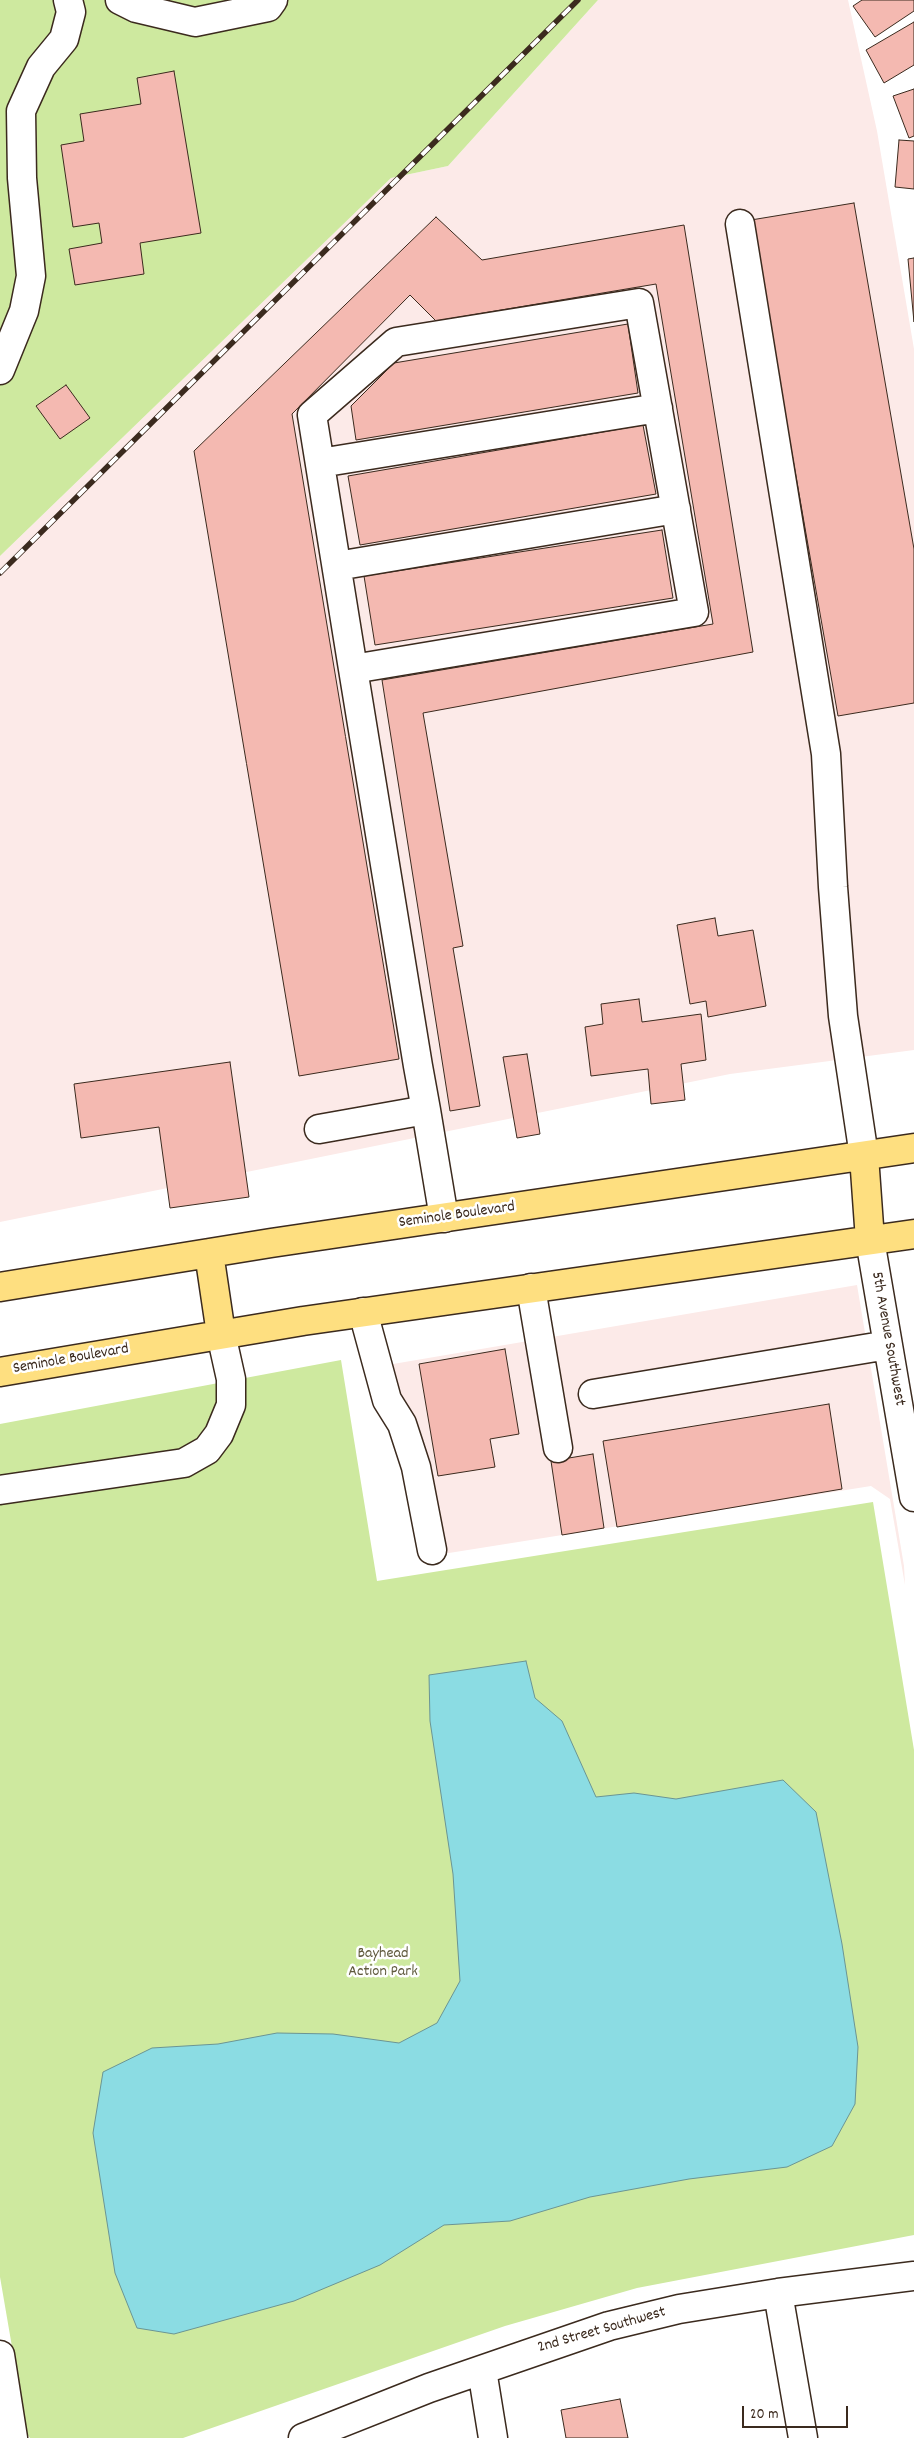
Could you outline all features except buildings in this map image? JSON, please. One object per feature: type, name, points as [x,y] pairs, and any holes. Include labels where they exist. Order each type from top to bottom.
[{"type":"main road","name":"Seminole Boulevard","points":[[0,1287],[210,1253],[914,1148]]},
{"type":"main road","points":[[864,1156],[870,1240]]},
{"type":"main road","name":"Seminole Boulevard","points":[[0,1372],[363,1312],[914,1234]]},
{"type":"main road","points":[[210,1253],[222,1334]]},
{"type":"street","points":[[0,370],[24,311],[31,276],[22,178],[21,111],[41,67],[64,39],[71,12],[68,0]]},
{"type":"street","points":[[120,0],[136,8],[195,22],[268,7],[273,0]]},
{"type":"street","points":[[740,224],[826,754],[832,887],[843,1016],[864,1156]]},
{"type":"street","points":[[353,669],[694,612],[639,303],[396,342],[312,415],[336,566],[353,669],[426,1110],[444,1218]]},
{"type":"street","points":[[320,463],[658,408]]},
{"type":"street","points":[[336,566],[676,509]]},
{"type":"street","points":[[319,1129],[426,1110]]},
{"type":"street","name":"5th Avenue Southwest","points":[[870,1240],[914,1496]]},
{"type":"street","points":[[531,1288],[558,1448]]},
{"type":"street","points":[[363,1312],[387,1400],[402,1424],[416,1467],[432,1550]]},
{"type":"street","points":[[0,1490],[184,1463],[207,1450],[219,1434],[231,1404],[231,1379],[222,1334]]},
{"type":"street","points":[[592,1394],[888,1346]]},
{"type":"street","name":"2nd Street Southwest","points":[[303,2438],[429,2388],[608,2326],[679,2309],[778,2293],[914,2276]]},
{"type":"street","points":[[778,2293],[802,2438]]},
{"type":"street","points":[[0,2355],[14,2438]]},
{"type":"street","points":[[482,2370],[493,2438]]},
{"type":"shaded area","points":[[598,0],[848,0],[877,131],[914,349],[914,1050],[730,1074],[0,1222],[0,556],[391,178],[448,166]]},
{"type":"shaded area","points":[[857,1285],[904,1566],[905,1585],[890,1499],[871,1486],[430,1556],[393,1364]]},
{"type":"green space","points":[[0,0],[598,0],[448,166],[391,178],[0,556]]},
{"type":"green space","name":"Bayhead Action Park","points":[[341,1360],[377,1581],[873,1502],[914,1750],[914,2235],[637,2288],[505,2326],[183,2438],[30,2438],[27,2434],[0,2277],[0,1424]]},
{"type":"water","points":[[526,1661],[535,1698],[562,1721],[596,1797],[634,1793],[676,1799],[783,1780],[816,1812],[842,1944],[858,2047],[855,2104],[832,2146],[787,2167],[689,2179],[590,2197],[510,2221],[444,2225],[380,2265],[294,2301],[174,2334],[137,2328],[115,2273],[93,2133],[103,2072],[152,2048],[218,2044],[277,2033],[333,2034],[399,2043],[437,2023],[460,1981],[453,1874],[430,1721],[429,1675]]},
{"type":"railway","points":[[0,573],[578,0]]}]
